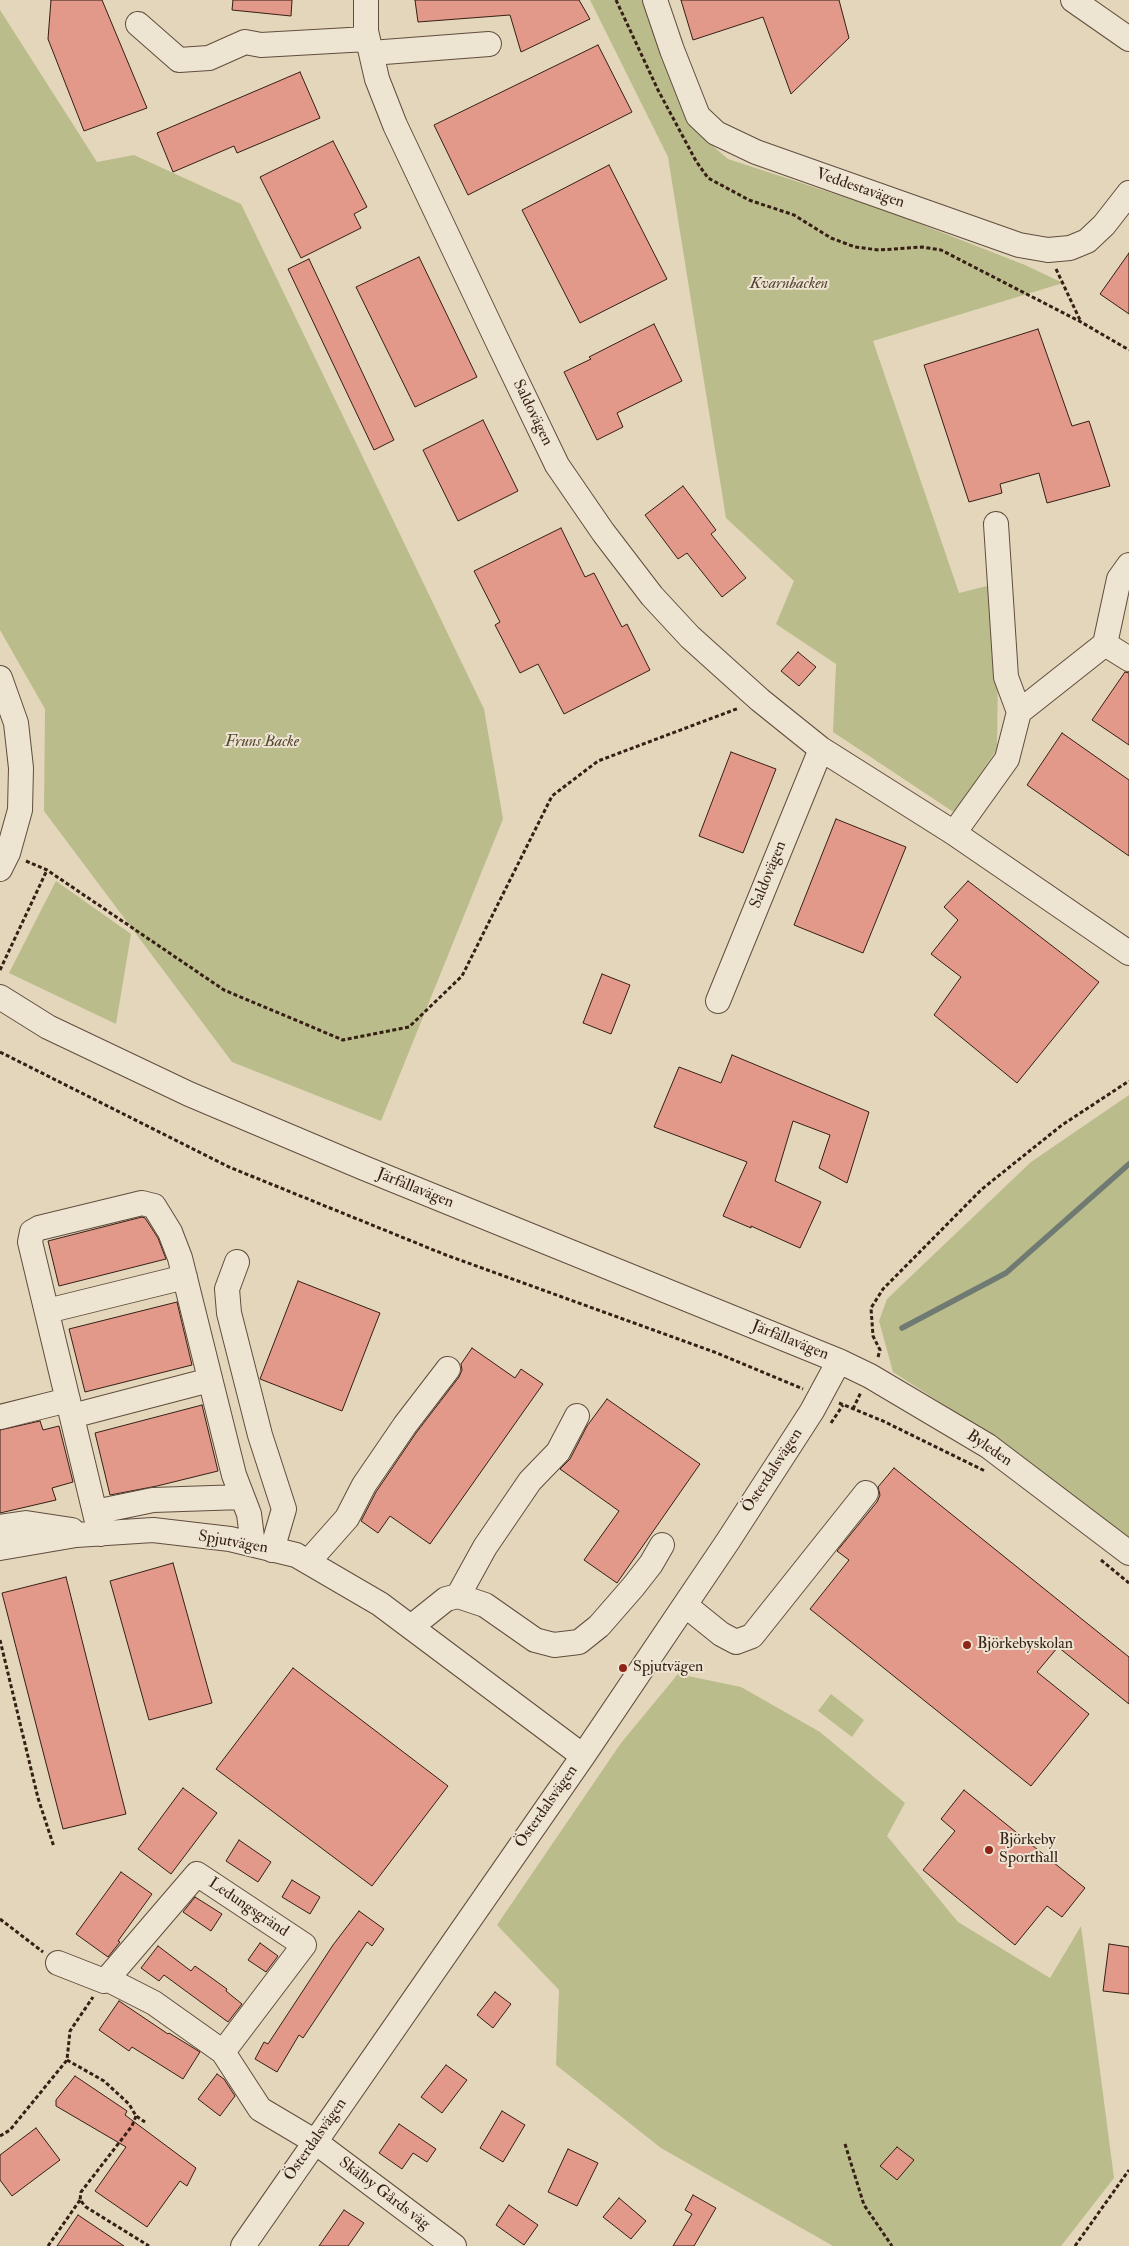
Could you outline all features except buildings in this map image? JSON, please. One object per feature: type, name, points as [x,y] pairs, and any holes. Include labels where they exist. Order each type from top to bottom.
[{"type":"street","name":"Saldovägen","points":[[366,0],[366,31],[369,46],[377,79],[395,125],[557,465],[603,532],[652,596],[690,637],[760,700],[821,749],[954,833],[1129,953]]},
{"type":"street","name":"Veddestavägen","points":[[655,0],[698,116],[716,132],[756,152],[1019,245],[1048,250],[1070,248],[1087,241],[1104,225],[1129,193]]},
{"type":"street","points":[[1073,0],[1129,39]]},
{"type":"street","points":[[138,24],[179,60],[209,58],[245,42],[261,45],[369,46],[489,44]]},
{"type":"street","points":[[996,524],[1006,677],[1020,712]]},
{"type":"street","points":[[954,833],[1007,759],[1020,712],[1105,644],[1119,579],[1129,565]]},
{"type":"street","points":[[1105,644],[1129,659]]},
{"type":"street","points":[[0,678],[8,723],[21,768],[20,810],[8,853],[0,870]]},
{"type":"street","name":"Saldovägen","points":[[718,1001],[821,749]]},
{"type":"street","name":"Järfällavägen","points":[[0,997],[48,1027],[189,1094],[382,1176],[839,1361]]},
{"type":"street","points":[[242,1497],[153,1500],[97,1523],[30,1242],[32,1232],[40,1228],[142,1203],[154,1206],[170,1232],[185,1277],[234,1475],[262,1547]]},
{"type":"street","points":[[237,1262],[227,1289],[229,1313],[260,1435],[284,1508],[262,1547]]},
{"type":"street","points":[[47,1311],[185,1277]]},
{"type":"street","name":"Byleden","points":[[839,1361],[870,1376],[988,1446],[1129,1554]]},
{"type":"street","name":"Österdalsvägen","points":[[243,2246],[583,1756],[685,1605],[802,1427],[839,1361]]},
{"type":"street","points":[[308,1562],[347,1518],[364,1485],[405,1425],[448,1369]]},
{"type":"street","points":[[0,1417],[70,1408],[210,1380]]},
{"type":"street","points":[[458,1596],[485,1547],[530,1481],[558,1452],[577,1416]]},
{"type":"street","points":[[685,1605],[721,1634],[736,1642],[752,1636],[866,1494]]},
{"type":"street","points":[[0,1527],[26,1523],[74,1530],[76,1535]]},
{"type":"street","name":"Spjutvägen","points":[[0,1548],[76,1535],[97,1523],[230,1539],[296,1555],[380,1604],[583,1756]]},
{"type":"street","points":[[410,1627],[446,1599],[458,1596],[485,1606],[535,1640],[554,1645],[579,1642],[599,1626],[633,1587],[652,1564],[662,1545]]},
{"type":"street","name":"Ledungsgränd","points":[[106,1980],[197,1874],[304,1945],[223,2052]]},
{"type":"street","points":[[58,1963],[106,1980],[154,2003],[223,2052]]},
{"type":"street","name":"Skälby Gårds väg","points":[[223,2052],[260,2109],[314,2142],[454,2246]]},
{"type":"path","points":[[616,0],[658,90],[696,161],[708,178],[749,200],[794,215],[830,238],[855,247],[879,250],[922,247],[941,250],[1081,322],[1129,350]]},
{"type":"path","points":[[1048,250],[1081,322]]},
{"type":"path","points":[[23,859],[47,870],[224,990],[343,1040],[408,1027],[462,976],[552,796],[598,762],[760,700]]},
{"type":"path","points":[[0,970],[47,870]]},
{"type":"path","points":[[0,1052],[230,1167],[446,1255],[717,1353],[883,1421],[987,1472]]},
{"type":"path","points":[[852,1408],[870,1376],[880,1350],[873,1336],[871,1308],[883,1289],[982,1189],[1062,1125],[1129,1082]]},
{"type":"path","points":[[1099,1558],[1129,1583]]},
{"type":"path","points":[[0,1640],[38,1798],[54,1847]]},
{"type":"path","points":[[0,1919],[58,1963]]},
{"type":"path","points":[[0,2136],[10,2130],[67,2060],[70,2032],[106,1980]]},
{"type":"path","points":[[67,2060],[104,2081],[128,2104],[136,2116],[145,2122]]},
{"type":"path","points":[[48,2246],[80,2200],[81,2192],[132,2126],[136,2116]]},
{"type":"path","points":[[845,2144],[864,2205],[892,2246]]},
{"type":"path","points":[[1075,2246],[1129,2170]]},
{"type":"path","points":[[80,2200],[86,2207],[149,2246]]},
{"type":"green space","name":"Kvarnbacken","points":[[590,0],[645,0],[705,139],[728,159],[887,211],[1025,265],[1063,283],[873,341],[959,593],[999,583],[997,749],[955,813],[833,732],[836,664],[776,624],[794,581],[726,518],[668,157]]},
{"type":"green space","name":"Fruns Backe","points":[[0,10],[97,162],[134,155],[241,204],[484,709],[503,819],[381,1121],[232,1062],[44,811],[45,709],[0,630]]},
{"type":"green space","points":[[56,881],[131,934],[116,1024],[9,973]]},
{"type":"green space","points":[[1129,1095],[1129,1542],[1011,1448],[893,1372],[879,1321],[887,1299],[1031,1162]]},
{"type":"green space","points":[[678,1674],[741,1687],[820,1732],[905,1803],[887,1836],[958,1922],[1050,1978],[1081,1926],[1114,2178],[1061,2246],[833,2246],[661,2148],[556,2065],[559,1990],[497,1925],[621,1743]]},
{"type":"green space","points":[[831,1694],[864,1720],[852,1737],[818,1711]]},
{"type":"waterway","points":[[902,1328],[1006,1273],[1129,1164]]},
{"type":"place","name":"Björkebyskolan","points":[[967,1645]]},
{"type":"place","name":"Spjutvägen","points":[[623,1668]]},
{"type":"place","name":"Björkeby Sporthall","points":[[989,1850]]}]
